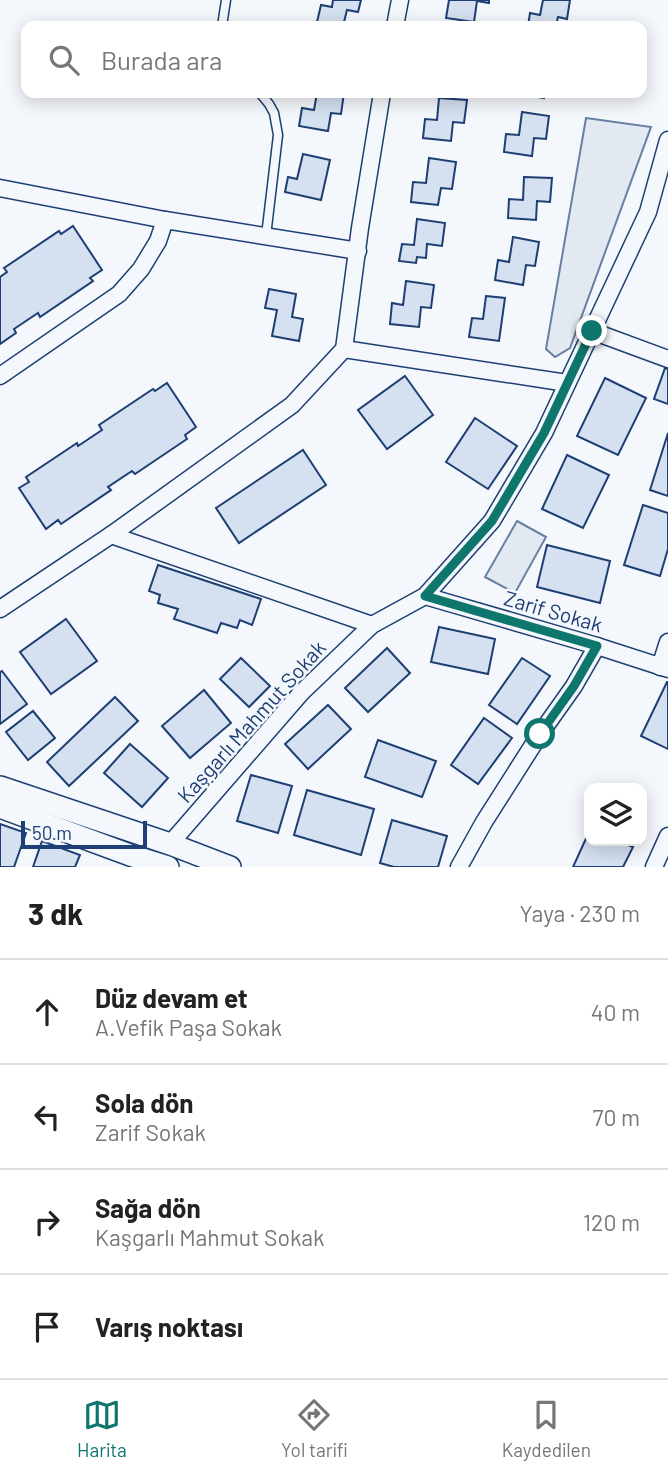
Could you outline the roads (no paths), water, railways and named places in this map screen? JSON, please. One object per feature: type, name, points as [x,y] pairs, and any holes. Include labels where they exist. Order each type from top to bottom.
[{"type":"main road","points":[[0,787],[230,867]]},
{"type":"main road","points":[[0,807],[127,861],[168,867]]},
{"type":"street","points":[[396,21],[400,0]]},
{"type":"street","points":[[0,609],[111,535],[292,405],[344,349],[381,98]]},
{"type":"street","name":"Kaşgarlı Mahmut Sokak","points":[[170,844],[302,693],[372,625],[425,596],[492,521],[544,433],[648,212],[668,141]]},
{"type":"street","points":[[0,188],[165,220],[358,251]]},
{"type":"street","points":[[0,376],[119,294],[141,270],[158,241],[165,220]]},
{"type":"street","points":[[592,331],[668,359]]},
{"type":"street","points":[[344,349],[567,383]]},
{"type":"street","points":[[111,535],[372,625]]},
{"type":"street","name":"Zarif Sokak","points":[[425,596],[664,668]]},
{"type":"street","points":[[664,668],[668,642]]},
{"type":"street","points":[[459,867],[484,822],[574,686],[597,646]]},
{"type":"street","points":[[654,867],[668,836]]},
{"type":"lane","points":[[223,21],[226,0]]},
{"type":"lane","points":[[264,98],[274,113],[278,135],[266,236]]}]
